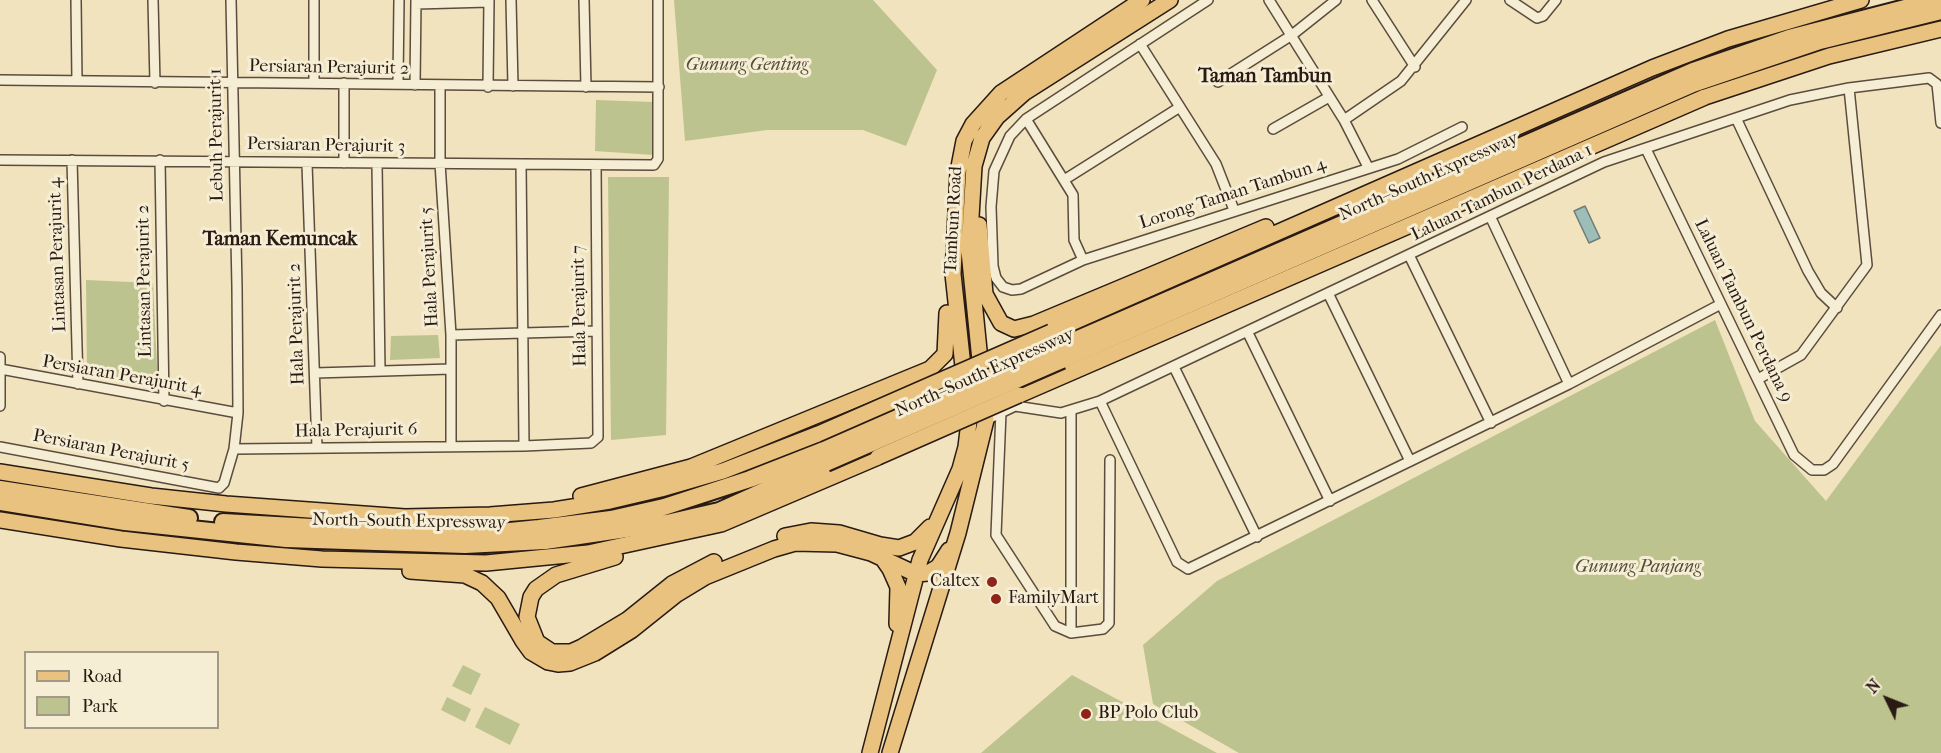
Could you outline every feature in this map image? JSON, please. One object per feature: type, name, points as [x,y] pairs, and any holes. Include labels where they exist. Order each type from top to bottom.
[{"type":"highway","name":"North–South Expressway","points":[[1060,354],[1693,71],[1789,38],[1936,0]]},
{"type":"highway","name":"North–South Expressway","points":[[0,489],[95,505],[221,521],[419,533],[500,532],[611,519],[664,507],[750,479],[1060,354],[1683,88],[1820,41],[1941,11]]},
{"type":"highway","name":"North–South Expressway","points":[[0,502],[125,522],[286,539],[465,545],[545,541],[667,523],[719,511],[822,449]]},
{"type":"main road","points":[[490,515],[522,506],[644,482],[691,467],[930,369],[945,354],[948,291],[953,274],[958,172],[964,141],[973,124],[1001,93],[1142,0]]},
{"type":"main road","name":"Tambun Road","points":[[936,607],[958,534],[986,420],[969,250],[974,166],[982,138],[1008,106],[1041,82],[1170,0]]},
{"type":"main road","points":[[0,472],[151,496],[226,504],[405,517],[490,515],[565,508],[661,489],[723,471],[822,449],[1051,332],[1440,161],[1696,52],[1801,16],[1861,0]]},
{"type":"main road","points":[[941,513],[923,536],[908,546],[899,548],[839,533],[812,531],[792,534],[733,554],[700,568],[672,584],[603,636],[571,652],[552,652],[537,642],[527,617],[531,597],[536,589],[556,575],[691,537],[1705,97],[1829,56],[1941,29]]},
{"type":"main road","points":[[974,166],[979,184],[980,250],[985,294],[1001,322],[1006,327],[1014,329],[1034,324],[1415,165],[1440,161]]},
{"type":"main road","name":"Tambun Road","points":[[870,753],[916,574],[960,469],[966,447],[969,422],[953,274]]},
{"type":"main road","points":[[0,520],[121,539],[322,559],[486,562],[588,553],[721,524]]},
{"type":"main road","points":[[322,559],[343,567],[447,573],[475,578],[498,598],[522,641],[531,651],[548,662],[558,664],[570,663],[595,653],[625,635],[677,594],[705,577],[774,549],[795,543],[837,544],[882,558],[916,574],[928,573],[938,567],[958,534]]},
{"type":"main road","points":[[882,558],[891,569],[898,587],[891,678]]},
{"type":"main road","points":[[890,753],[936,607],[934,598],[927,592],[922,592],[915,598],[905,619]]},
{"type":"street","points":[[76,0],[77,81]]},
{"type":"street","points":[[153,0],[155,82]]},
{"type":"street","name":"Lebuh Perajurit 1","points":[[231,0],[238,413],[234,449]]},
{"type":"street","points":[[314,0],[314,82]]},
{"type":"street","points":[[398,84],[399,0]]},
{"type":"street","points":[[511,0],[513,86]]},
{"type":"street","points":[[584,0],[586,87]]},
{"type":"street","points":[[658,0],[658,87]]},
{"type":"street","points":[[1083,260],[1074,240],[1073,195],[1026,119],[1208,0]]},
{"type":"street","points":[[1269,0],[1344,120],[1368,167]]},
{"type":"street","points":[[1218,82],[1292,35],[1336,0]]},
{"type":"street","points":[[1372,0],[1415,67]]},
{"type":"street","points":[[1344,120],[1394,87],[1415,67],[1466,0]]},
{"type":"street","points":[[1510,0],[1537,18],[1543,16],[1556,0]]},
{"type":"street","points":[[415,85],[416,2],[489,1],[488,87]]},
{"type":"street","points":[[1140,44],[1222,173],[1234,210]]},
{"type":"street","name":"Laluan Tambun Perdana 1","points":[[986,420],[1015,406],[1061,413],[1100,401],[1248,333],[1604,162],[1790,100],[1849,88],[1925,78],[1937,84],[1941,123]]},
{"type":"street","name":"Persiaran Perajurit 2","points":[[0,80],[314,82],[488,87],[658,87]]},
{"type":"street","points":[[344,83],[344,163]]},
{"type":"street","name":"Hala Perajurit 5","points":[[440,85],[440,164],[451,335],[451,446]]},
{"type":"street","name":"Persiaran Perajurit 3","points":[[0,160],[652,165],[658,159],[658,87]]},
{"type":"street","points":[[1758,379],[1801,355],[1867,265],[1849,88]]},
{"type":"street","points":[[1273,129],[1329,97]]},
{"type":"street","points":[[1064,180],[1180,107]]},
{"type":"street","points":[[1736,118],[1808,271],[1821,293],[1837,308]]},
{"type":"street","name":"Lorong Taman Tambun 4","points":[[1026,119],[1010,136],[997,161],[991,207],[994,273],[999,283],[1012,290],[1083,260],[1398,159],[1462,127]]},
{"type":"street","name":"Laluan Tambun Perdana 9","points":[[1646,149],[1794,455],[1812,470],[1824,470],[1840,454],[1941,315]]},
{"type":"street","name":"Lintasan Perajurit 4","points":[[72,160],[78,384]]},
{"type":"street","name":"Lintasan Perajurit 2","points":[[160,160],[164,401]]},
{"type":"street","name":"Hala Perajurit 2","points":[[307,164],[317,448]]},
{"type":"street","points":[[377,164],[380,371]]},
{"type":"street","points":[[521,164],[524,446]]},
{"type":"street","name":"Hala Perajurit 7","points":[[591,443],[598,436],[596,165]]},
{"type":"street","points":[[1490,216],[1569,384]]},
{"type":"street","points":[[1409,255],[1491,423]]},
{"type":"street","points":[[1328,293],[1410,461]]},
{"type":"street","points":[[1100,401],[1177,562],[1185,568],[1191,568],[1491,423],[1721,304]]},
{"type":"street","points":[[451,335],[596,331]]},
{"type":"street","points":[[1248,333],[1330,501]]},
{"type":"street","points":[[0,357],[0,406]]},
{"type":"street","points":[[1174,367],[1257,537]]},
{"type":"street","name":"Persiaran Perajurit 4","points":[[0,369],[238,413]]},
{"type":"street","points":[[315,373],[451,369]]},
{"type":"street","points":[[1071,410],[1071,633]]},
{"type":"street","points":[[1001,412],[996,535],[1055,626],[1071,633],[1103,629],[1108,625],[1110,460]]},
{"type":"street","name":"Hala Perajurit 6","points":[[234,449],[524,446],[591,443]]},
{"type":"street","name":"Persiaran Perajurit 5","points":[[0,447],[217,488],[223,485],[234,449]]},
{"type":"green space","name":"Gunung Genting","points":[[674,0],[873,0],[937,70],[906,146],[863,130],[767,130],[685,141]]},
{"type":"green space","points":[[596,100],[653,102],[654,155],[595,151]]},
{"type":"green space","points":[[608,177],[669,177],[666,435],[611,440]]},
{"type":"green space","points":[[86,280],[153,283],[158,387],[87,375]]},
{"type":"green space","name":"Gunung Panjang","points":[[1715,320],[1755,421],[1826,501],[1941,345],[1941,753],[1239,753],[1153,704],[1143,645],[1217,581]]},
{"type":"green space","points":[[438,335],[440,358],[390,360],[391,336]]},
{"type":"green space","points":[[463,665],[481,674],[471,695],[452,686]]},
{"type":"green space","name":"BP Polo Club","points":[[1072,675],[1217,753],[981,753]]},
{"type":"green space","points":[[447,697],[471,709],[465,722],[441,710]]},
{"type":"green space","points":[[485,707],[520,724],[510,745],[475,727]]},
{"type":"water","points":[[1585,206],[1600,238],[1589,243],[1574,211]]},
{"type":"place","name":"Caltex","points":[[992,582]]},
{"type":"place","name":"FamilyMart","points":[[996,599]]},
{"type":"place","name":"BP Polo Club","points":[[1086,714]]},
{"type":"district","name":"Taman Tambun","points":[[1265,77]]},
{"type":"district","name":"Taman Kemuncak","points":[[280,240]]}]
